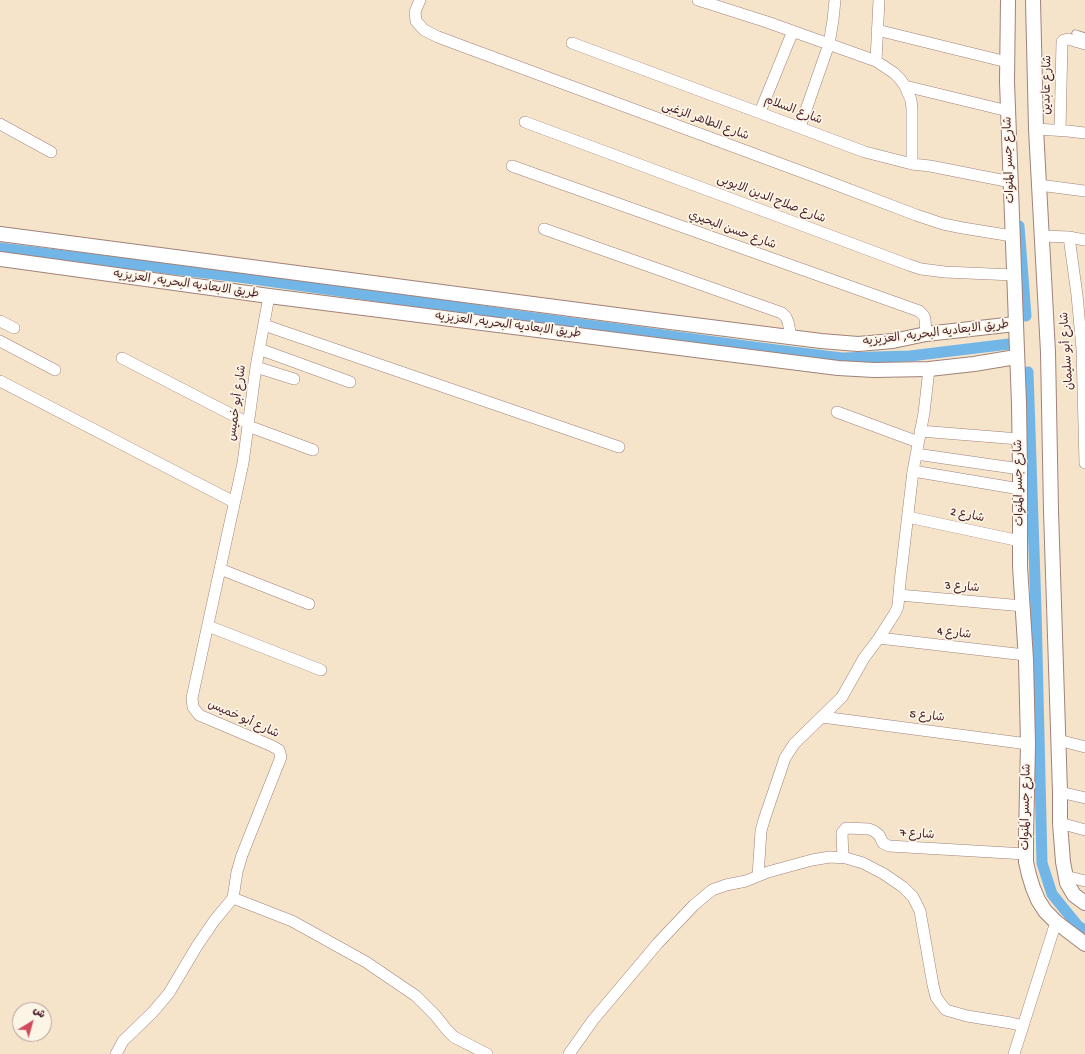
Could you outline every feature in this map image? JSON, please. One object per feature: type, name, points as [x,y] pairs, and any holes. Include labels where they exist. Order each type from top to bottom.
[{"type":"street","name":"شارع الطاهر الزغبى","points":[[420,0],[415,12],[416,22],[424,30],[438,37],[916,215],[943,224],[1012,236]]},
{"type":"street","points":[[698,0],[767,22],[876,61],[894,73],[905,86],[911,100],[912,164]]},
{"type":"street","points":[[800,127],[829,44],[835,0]]},
{"type":"street","points":[[876,61],[879,0]]},
{"type":"street","name":"شارع جسر المنوات","points":[[1008,0],[1008,111],[1020,469],[1020,566],[1028,744],[1026,854],[1028,875],[1038,900],[1056,922],[1085,944]]},
{"type":"street","points":[[1033,0],[1036,129],[1048,352],[1050,505],[1060,824],[1065,876],[1070,890],[1085,903]]},
{"type":"street","points":[[877,30],[1007,62]]},
{"type":"street","points":[[760,112],[793,31]]},
{"type":"street","name":"شارع عابدين","points":[[1060,130],[1062,42],[1068,39],[1085,44]]},
{"type":"street","name":"شارع السلام","points":[[572,42],[865,152],[912,164],[930,166],[1011,182]]},
{"type":"street","points":[[905,86],[1008,111]]},
{"type":"street","name":"شارع صلاح الدين الايوبى","points":[[525,122],[921,269],[945,272],[1014,275]]},
{"type":"street","points":[[0,124],[51,152]]},
{"type":"street","points":[[1036,129],[1085,133]]},
{"type":"street","name":"شارع حسن البحيري","points":[[512,166],[919,311],[926,318],[926,334]]},
{"type":"street","points":[[1039,184],[1085,191]]},
{"type":"street","points":[[544,229],[782,313],[788,322],[791,336]]},
{"type":"street","name":"طريق الابعاديه البحريه, العزيزيه","points":[[0,234],[821,341],[858,344],[893,341],[926,334],[1015,324]]},
{"type":"street","points":[[1042,236],[1085,240]]},
{"type":"street","name":"شارع أبو سليمان","points":[[1069,238],[1081,297],[1084,358],[1085,463]]},
{"type":"street","name":"طريق الابعاديه البحريه, العزيزيه","points":[[0,259],[269,296],[838,368],[874,370],[929,369],[1016,357]]},
{"type":"street","name":"شارع أبو خميس","points":[[233,898],[237,872],[242,855],[281,757],[279,750],[272,746],[199,715],[193,707],[192,698],[243,463],[256,367],[269,296]]},
{"type":"street","points":[[0,321],[14,328]]},
{"type":"street","points":[[264,325],[619,447]]},
{"type":"street","points":[[0,341],[55,370]]},
{"type":"street","points":[[259,349],[350,382]]},
{"type":"street","points":[[122,358],[248,424],[313,450]]},
{"type":"street","points":[[256,367],[294,379]]},
{"type":"street","points":[[758,876],[761,831],[784,758],[794,744],[842,697],[864,658],[879,638],[898,606],[898,595],[913,471],[924,413],[929,369]]},
{"type":"street","points":[[0,381],[234,502]]},
{"type":"street","points":[[837,412],[919,437],[1019,439]]},
{"type":"street","points":[[916,454],[1020,469]]},
{"type":"street","points":[[913,471],[1020,489]]},
{"type":"street","name":"شارع 2","points":[[908,517],[1020,541]]},
{"type":"street","points":[[220,569],[309,604]]},
{"type":"street","name":"شارع 3","points":[[898,595],[1022,606]]},
{"type":"street","points":[[208,626],[321,670]]},
{"type":"street","name":"شارع 4","points":[[879,638],[1025,655]]},
{"type":"street","name":"شارع 5","points":[[822,717],[1028,744]]},
{"type":"street","points":[[1058,740],[1085,747]]},
{"type":"street","points":[[1060,792],[1085,798]]},
{"type":"street","points":[[1060,824],[1085,830]]},
{"type":"street","name":"شارع 7","points":[[843,858],[842,833],[846,828],[872,830],[877,832],[883,844],[889,846],[1026,854]]},
{"type":"street","points":[[569,1054],[593,1020],[658,943],[694,905],[712,890],[726,885],[746,881],[768,872],[812,860],[830,857],[846,858],[863,863],[884,874],[903,887],[913,897],[920,911],[936,997],[946,1010],[967,1016],[1023,1026]]},
{"type":"street","points":[[1065,876],[1085,881]]},
{"type":"street","points":[[116,1054],[123,1041],[153,1012],[169,993],[197,946],[214,921],[233,898],[292,921],[366,962],[416,996],[454,1037],[487,1054]]},
{"type":"street","points":[[1014,1054],[1056,922]]},
{"type":"lane","points":[[1076,33],[1085,36]]},
{"type":"waterway","points":[[1019,226],[1026,316]]},
{"type":"waterway","points":[[0,248],[239,277],[519,316],[842,358],[910,356],[1009,344]]},
{"type":"waterway","points":[[1028,372],[1036,610],[1042,863],[1052,894],[1078,926],[1085,930]]}]
